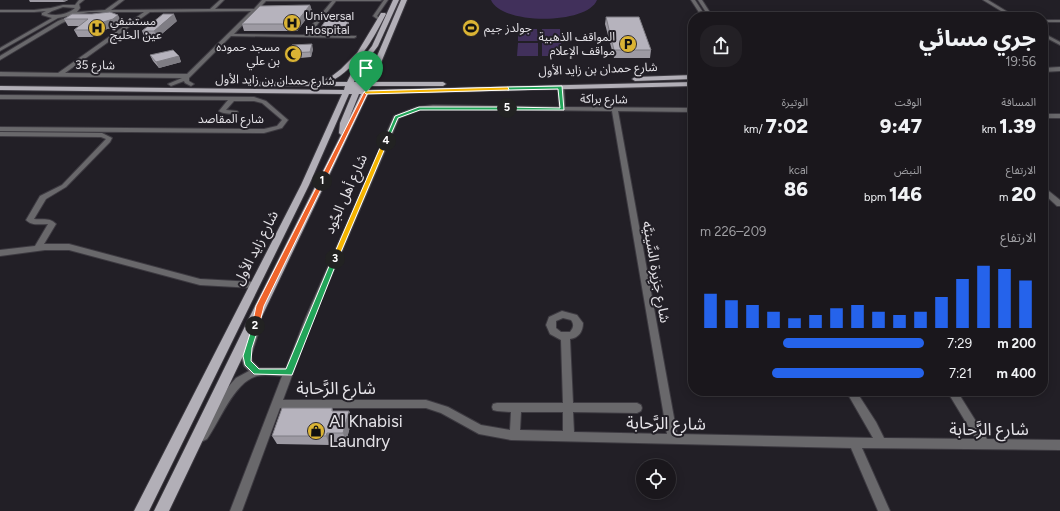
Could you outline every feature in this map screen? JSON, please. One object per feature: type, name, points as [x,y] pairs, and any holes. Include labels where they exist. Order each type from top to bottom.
[{"type":"main road","points":[[355,72],[363,50],[390,0]]},
{"type":"main road","name":"شارع زايد الأول","points":[[161,511],[260,306],[357,111],[358,88],[355,72],[374,46],[396,0]]},
{"type":"main road","name":"شارع زايد الأول","points":[[141,511],[305,185],[334,103],[378,75],[388,36],[404,0]]},
{"type":"main road","points":[[388,36],[399,25],[409,5]]},
{"type":"main road","points":[[343,140],[344,123],[374,46]]},
{"type":"main road","points":[[318,85],[344,71],[363,50]]},
{"type":"main road","points":[[378,75],[411,84]]},
{"type":"main road","name":"شارع حمدان بن زايد الأول","points":[[0,88],[305,92],[411,84],[688,77]]},
{"type":"main road","name":"شارع حمدان بن زايد الأول","points":[[0,83],[171,84],[189,80],[318,85],[386,92],[688,84]]},
{"type":"main road","points":[[246,91],[276,88],[358,88],[436,84]]},
{"type":"main road","points":[[305,92],[334,103]]},
{"type":"main road","points":[[357,111],[370,100],[386,92]]},
{"type":"street","points":[[0,46],[42,21],[45,15],[56,8],[77,0]]},
{"type":"street","points":[[69,14],[77,8],[78,3],[82,0]]},
{"type":"street","points":[[107,11],[122,0]]},
{"type":"street","points":[[211,10],[222,0]]},
{"type":"street","points":[[189,80],[229,35],[264,0],[383,1],[376,16],[380,20]]},
{"type":"street","points":[[306,36],[334,0]]},
{"type":"street","points":[[693,0],[701,12]]},
{"type":"street","points":[[700,0],[708,12]]},
{"type":"street","points":[[985,0],[1005,12]]},
{"type":"street","points":[[0,11],[34,11],[56,8],[77,8],[89,11]]},
{"type":"street","points":[[0,50],[49,21],[69,14],[89,11],[255,10]]},
{"type":"street","points":[[34,11],[45,15],[63,16]]},
{"type":"street","points":[[60,74],[148,11]]},
{"type":"street","points":[[0,58],[63,20],[74,16],[143,14]]},
{"type":"street","points":[[1048,21],[1060,21]]},
{"type":"street","points":[[229,35],[354,37]]},
{"type":"street","points":[[1048,37],[1060,44]]},
{"type":"street","points":[[19,38],[20,41],[26,42]]},
{"type":"street","points":[[7,46],[26,42]]},
{"type":"street","points":[[1048,70],[1060,69]]},
{"type":"street","name":"شارع 35","points":[[0,74],[60,74],[189,80]]},
{"type":"street","points":[[560,87],[562,109]]},
{"type":"street","name":"شارع المقاصد","points":[[0,97],[232,99],[262,101],[284,118],[285,122],[280,127],[264,131],[0,128]]},
{"type":"street","points":[[232,99],[222,111],[235,112]]},
{"type":"street","name":"شارع براكة","points":[[396,117],[419,108],[433,107],[688,110]]},
{"type":"street","name":"شارع جَزِيرة السِّينيَّه","points":[[615,110],[672,439]]},
{"type":"street","points":[[1048,116],[1060,116]]},
{"type":"street","name":"شارع أهل الجُود","points":[[236,511],[289,372],[396,117]]},
{"type":"street","points":[[0,134],[102,135],[109,138],[108,141],[64,186],[48,194],[41,200],[30,220],[35,222],[50,222],[52,224],[38,248]]},
{"type":"street","points":[[1048,193],[1060,204]]},
{"type":"street","points":[[0,253],[38,248],[69,247],[200,282],[254,285]]},
{"type":"street","points":[[257,372],[247,363],[246,356],[260,306]]},
{"type":"street","points":[[565,336],[569,436]]},
{"type":"street","points":[[190,450],[206,432],[236,386],[246,378],[257,372],[289,372]]},
{"type":"street","points":[[854,396],[882,444]]},
{"type":"street","points":[[955,396],[985,445]]},
{"type":"street","name":"شارع الرَّحابة","points":[[277,404],[426,404],[444,410],[479,429],[515,435],[854,444],[1060,445]]},
{"type":"street","points":[[497,407],[637,408]]},
{"type":"street","points":[[515,435],[516,407]]},
{"type":"street","points":[[854,444],[884,511]]},
{"type":"shaded area","points":[[491,0],[597,0],[590,8],[578,14],[562,18],[544,19],[526,18],[510,14],[498,8]]},
{"type":"shaded area","points":[[518,29],[537,29],[538,41],[518,41]]},
{"type":"shaded area","points":[[542,29],[560,29],[561,41],[543,41]]},
{"type":"shaded area","points":[[518,43],[538,43],[538,56],[517,56]]},
{"type":"shaded area","points":[[542,43],[561,43],[563,56],[542,56]]},
{"type":"building","points":[[310,5],[295,24],[242,24],[260,6]]},
{"type":"building","points":[[110,12],[118,15],[113,19],[100,23],[88,30],[74,30],[88,19],[64,19],[72,14]]},
{"type":"building","points":[[163,14],[174,14],[154,31],[142,31]]},
{"type":"building","name":"المواقف الذهبية مواقف الإعلام","points":[[606,17],[639,17],[651,50],[614,50]]},
{"type":"building","points":[[326,20],[349,21],[343,30],[319,30]]},
{"type":"building","points":[[312,44],[310,52],[289,53],[292,45]]},
{"type":"building","points":[[173,50],[179,56],[156,62],[150,55]]},
{"type":"building","points":[[282,408],[332,408],[332,411],[349,411],[343,433],[327,433],[326,436],[272,436]]},
{"type":"place","name":"Universal Hospital","points":[[292,23]]},
{"type":"place","name":"مستشفي عين الخليج","points":[[97,28]]},
{"type":"place","name":"جولدز جيم","points":[[471,28]]},
{"type":"place","name":"المواقف الذهبية مواقف الإعلام","points":[[628,44]]},
{"type":"place","name":"مسجد حموده بن علي","points":[[293,54]]},
{"type":"place","name":"Al Khabisi Laundry","points":[[316,431]]},
{"type":"route","points":[[560,87],[562,109],[433,107],[419,108],[408,111],[396,117],[309,319],[289,372],[257,372],[247,363],[246,356],[260,306],[366,92],[560,87]]}]
